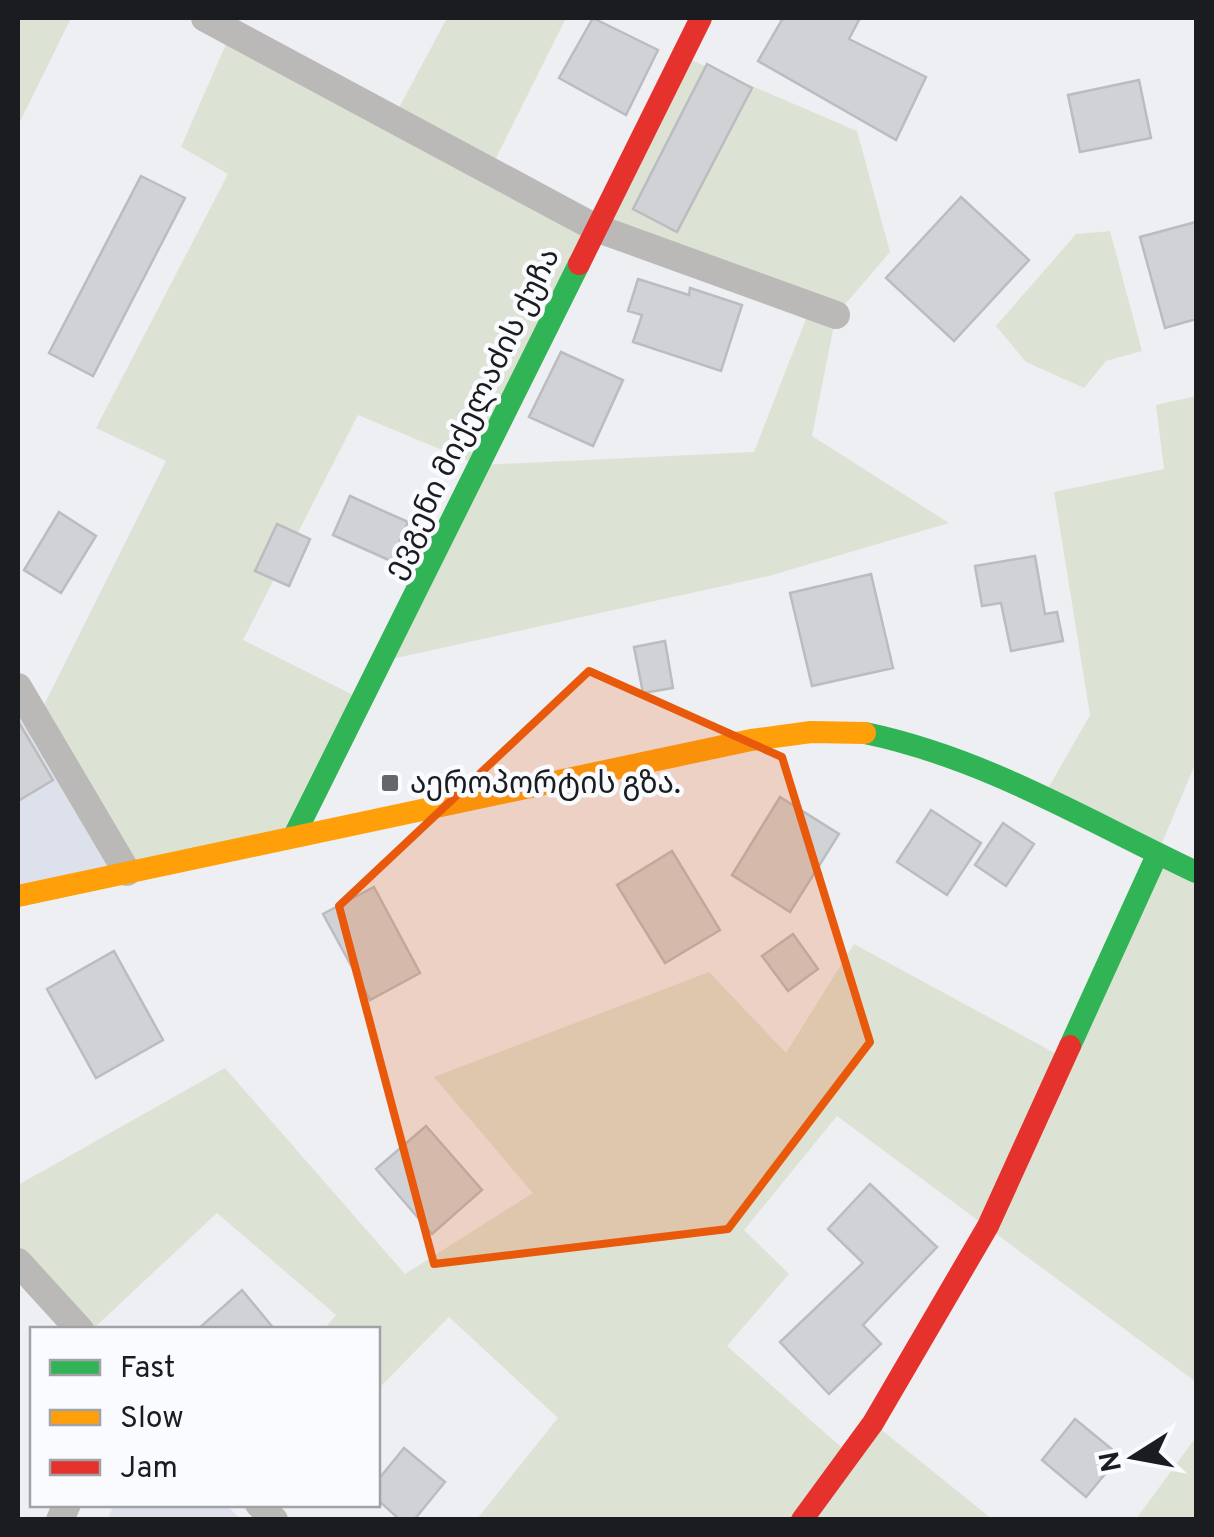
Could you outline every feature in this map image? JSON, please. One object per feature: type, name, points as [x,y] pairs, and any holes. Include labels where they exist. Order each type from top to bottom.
[{"type":"main road","name":"ევგენი მიქელაძის ქუჩა","points":[[295,834],[701,18]]},
{"type":"main road","points":[[18,896],[295,834],[775,737],[859,732],[955,753],[1046,792],[1157,855],[1196,872]]},
{"type":"main road","points":[[802,1520],[873,1422],[988,1226],[1157,855]]},
{"type":"street","points":[[205,18],[596,228],[836,315]]},
{"type":"street","points":[[18,687],[127,872]]},
{"type":"street","points":[[18,1262],[77,1327]]},
{"type":"highlighted area","points":[[589,671],[782,757],[870,1042],[728,1229],[434,1264],[339,906]]},
{"type":"shaded area","points":[[18,18],[71,18],[18,126]]},
{"type":"shaded area","points":[[447,18],[566,18],[491,168],[596,228],[682,56],[857,131],[890,252],[836,315],[812,436],[949,523],[769,576],[382,661],[478,465],[358,415],[243,640],[363,700],[295,834],[127,872],[37,719],[166,461],[96,428],[228,174],[181,147],[233,28],[394,117]],"holes":[[[596,228],[811,306],[754,452],[480,465]]]},
{"type":"shaded area","points":[[1110,231],[1142,351],[1106,361],[1084,388],[1026,362],[996,326],[1076,234]]},
{"type":"shaded area","points":[[1196,396],[1196,762],[1157,855],[1196,872],[1196,1382],[837,1116],[744,1230],[789,1274],[727,1346],[849,1454],[873,1423],[992,1519],[477,1519],[558,1418],[449,1317],[380,1387],[380,1327],[326,1327],[336,1315],[217,1213],[95,1327],[18,1262],[18,1185],[225,1068],[405,1274],[533,1193],[434,1077],[709,972],[786,1053],[854,944],[1064,1058],[1156,855],[1046,792],[1090,715],[1054,492],[1164,469],[1156,405]]},
{"type":"shaded area","points":[[18,694],[120,867],[18,889]]},
{"type":"shaded area","points":[[1196,1437],[1196,1519],[1136,1519]]},
{"type":"shaded area","points":[[113,1507],[228,1507],[241,1519],[107,1519]]},
{"type":"building","points":[[593,18],[658,50],[626,115],[559,78]]},
{"type":"building","points":[[783,18],[860,18],[849,39],[926,77],[896,140],[758,61]]},
{"type":"building","points":[[707,64],[752,88],[677,232],[633,209]]},
{"type":"building","points":[[1139,80],[1151,138],[1080,152],[1068,95]]},
{"type":"building","points":[[141,176],[185,198],[93,376],[49,353]]},
{"type":"building","points":[[961,197],[1029,260],[954,341],[886,278]]},
{"type":"building","points":[[1196,222],[1196,319],[1165,328],[1140,237]]},
{"type":"building","points":[[638,279],[689,295],[690,288],[742,305],[721,371],[633,342],[642,315],[628,311]]},
{"type":"building","points":[[561,352],[623,380],[593,446],[529,417]]},
{"type":"building","points":[[350,496],[408,522],[391,561],[333,535]]},
{"type":"building","points":[[59,512],[96,536],[61,593],[24,570]]},
{"type":"building","points":[[277,524],[310,539],[289,586],[255,571]]},
{"type":"building","points":[[1035,556],[1045,614],[1057,612],[1063,641],[1011,651],[1001,603],[982,606],[975,566]]},
{"type":"building","points":[[871,574],[893,668],[812,686],[790,593]]},
{"type":"building","points":[[665,641],[673,688],[643,693],[634,647]]},
{"type":"building","points":[[18,721],[53,780],[18,801]]},
{"type":"building","points":[[780,797],[839,834],[790,912],[732,875]]},
{"type":"building","points":[[931,810],[981,843],[947,895],[897,862]]},
{"type":"building","points":[[1003,823],[1034,844],[1006,886],[975,865]]},
{"type":"building","points":[[672,851],[720,930],[665,963],[617,885]]},
{"type":"building","points":[[374,887],[420,973],[370,1000],[323,914]]},
{"type":"building","points":[[793,934],[818,969],[788,991],[762,956]]},
{"type":"building","points":[[114,951],[163,1040],[96,1078],[47,989]]},
{"type":"building","points":[[426,1126],[482,1190],[432,1234],[376,1169]]},
{"type":"building","points":[[870,1184],[937,1247],[863,1325],[881,1344],[829,1394],[780,1342],[863,1263],[828,1229]]},
{"type":"building","points":[[242,1290],[273,1327],[200,1327]]},
{"type":"building","points":[[1075,1419],[1120,1456],[1086,1497],[1042,1460]]},
{"type":"building","points":[[404,1448],[445,1482],[414,1520],[400,1520],[380,1502],[380,1478]]},
{"type":"traffic: fast","points":[[295,834],[579,264]]},
{"type":"traffic: fast","points":[[865,733],[993,774],[1196,872]]},
{"type":"traffic: fast","points":[[1070,1046],[1157,855]]},
{"type":"traffic: slow","points":[[18,896],[751,740],[811,732],[865,733]]},
{"type":"traffic: jam","points":[[579,264],[701,18]]},
{"type":"traffic: jam","points":[[802,1520],[873,1423],[988,1226],[1070,1046]]},
{"type":"place","name":"აეროპორტის გზა.","points":[[390,783]]}]
